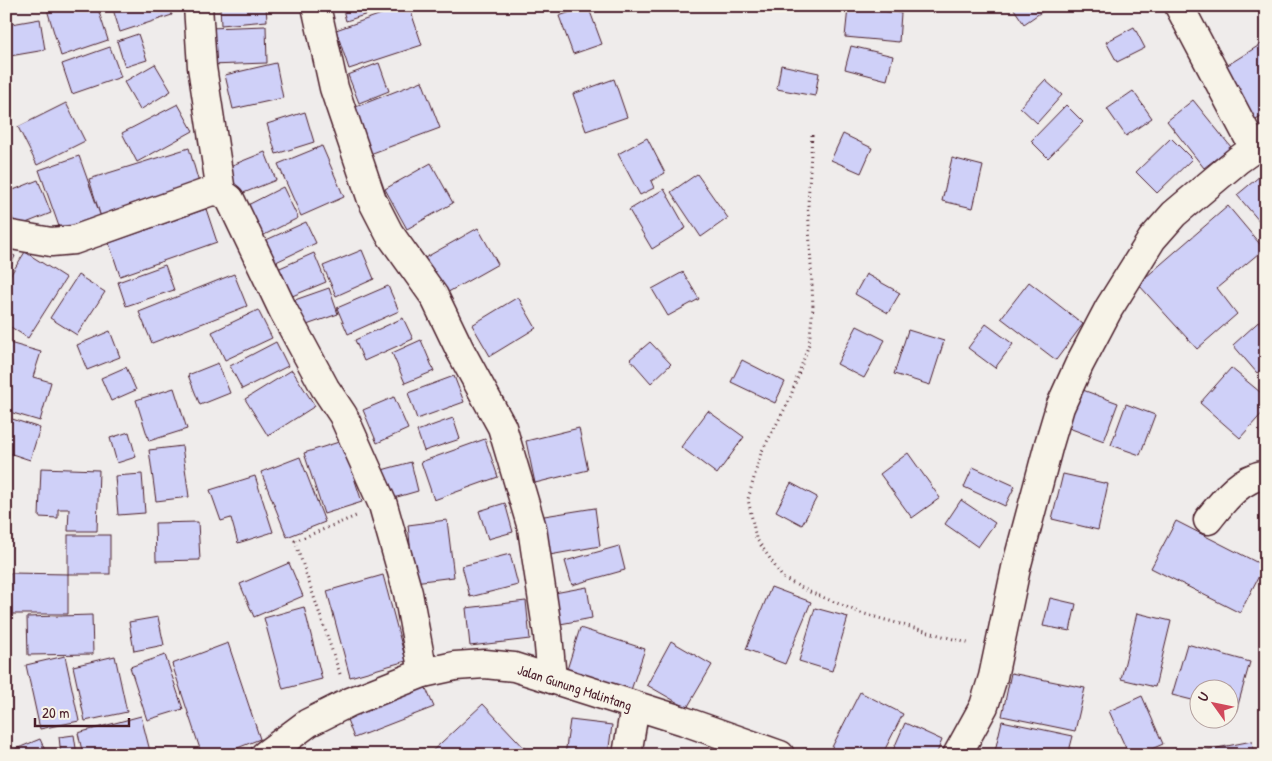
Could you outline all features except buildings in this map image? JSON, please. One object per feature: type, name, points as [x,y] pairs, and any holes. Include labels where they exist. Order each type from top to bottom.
[{"type":"street","points":[[198,6],[202,67],[221,192]]},
{"type":"street","points":[[316,6],[334,88],[372,200],[389,233],[434,296],[460,350],[502,427],[532,528],[548,635],[552,679]]},
{"type":"street","points":[[957,755],[984,706],[1016,568],[1049,444],[1060,408],[1079,365],[1109,308],[1152,239],[1174,214],[1260,144],[1179,6]]},
{"type":"street","points":[[6,234],[51,242],[74,240],[212,192],[221,192],[230,199],[284,310],[343,416],[383,505],[408,592],[423,673]]},
{"type":"street","points":[[1208,520],[1232,491],[1256,476],[1266,474]]},
{"type":"street","name":"Jalan Gunung Malintang","points":[[265,755],[308,723],[350,702],[423,673],[455,666],[485,664],[514,667],[780,755]]},
{"type":"street","points":[[628,755],[635,706]]},
{"type":"path","points":[[812,135],[808,204],[813,307],[809,344],[789,401],[761,453],[748,499],[756,538],[783,578],[810,592],[861,613],[998,652]]},
{"type":"path","points":[[350,702],[295,541],[383,505]]}]
